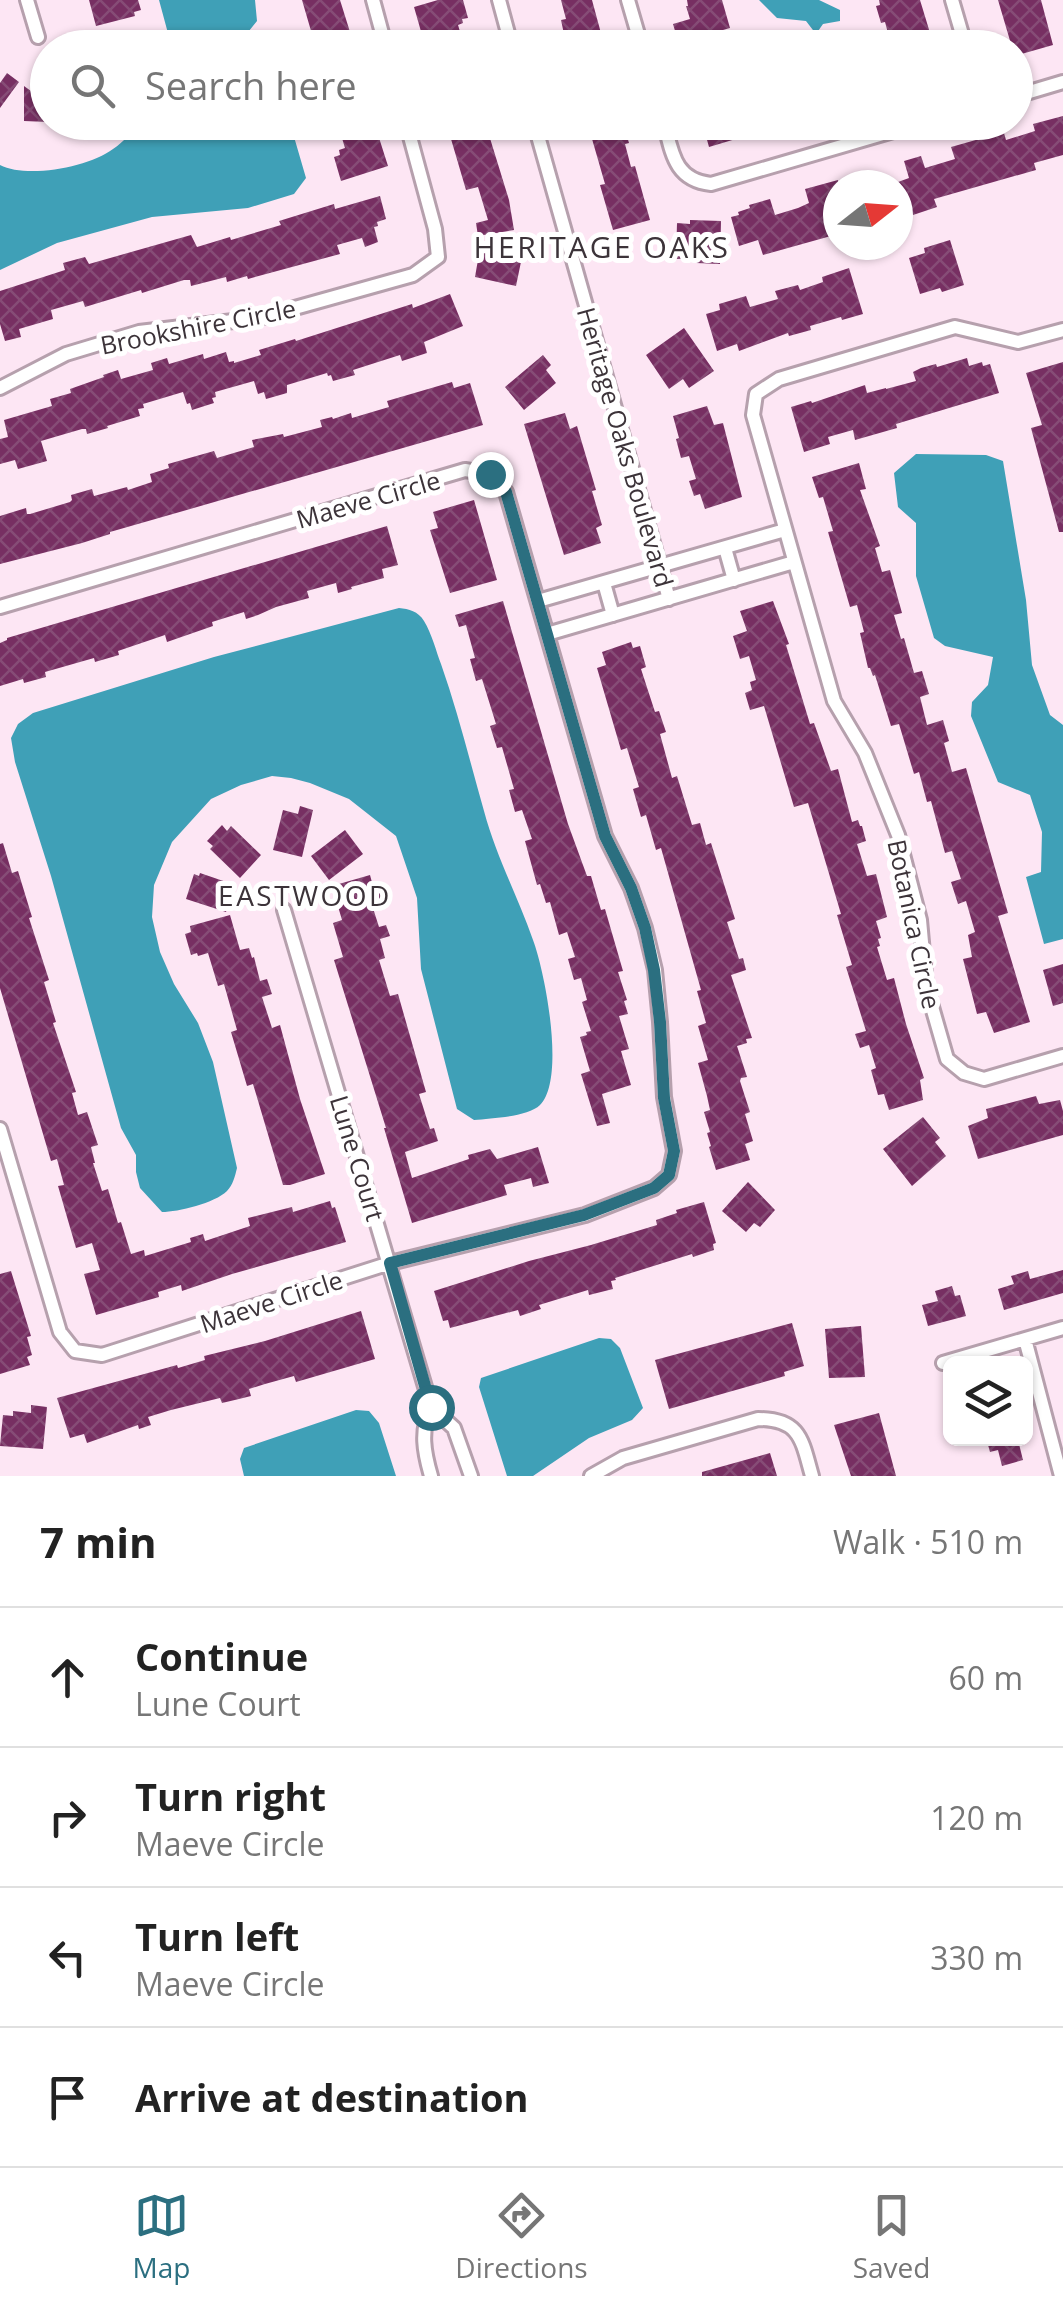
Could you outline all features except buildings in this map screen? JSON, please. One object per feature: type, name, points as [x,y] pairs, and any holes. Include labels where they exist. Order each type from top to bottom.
[{"type":"street","points":[[27,0],[36,30]]},
{"type":"street","points":[[373,0],[381,30]]},
{"type":"street","points":[[499,0],[507,30]]},
{"type":"street","points":[[628,0],[637,30]]},
{"type":"street","points":[[952,0],[961,30]]},
{"type":"street","points":[[1033,91],[1063,82]]},
{"type":"street","name":"Brookshire Circle","points":[[0,388],[66,354],[139,332],[259,318],[413,275],[438,258],[435,229],[411,140]]},
{"type":"street","name":"Heritage Oaks Boulevard","points":[[539,140],[669,599]]},
{"type":"street","points":[[669,140],[682,172],[711,184],[862,140]]},
{"type":"street","name":"Botanica Circle","points":[[1063,330],[1018,342],[956,327],[778,379],[756,394],[752,415],[834,701],[864,752],[898,835],[920,920],[926,986],[947,1059],[964,1073],[984,1079],[1063,1056]]},
{"type":"street","name":"Maeve Circle","points":[[0,607],[465,470],[490,474],[506,492],[605,836],[631,888],[645,928],[652,956],[664,1098],[674,1151],[669,1175],[654,1188],[584,1215],[390,1263],[102,1355],[76,1351],[60,1332],[0,1129]]},
{"type":"street","points":[[538,601],[785,530]]},
{"type":"street","points":[[726,548],[734,580]]},
{"type":"street","points":[[548,634],[794,562]]},
{"type":"street","points":[[604,583],[613,614]]},
{"type":"street","name":"Lune Court","points":[[284,910],[431,1407],[454,1428],[471,1476]]},
{"type":"street","points":[[967,1356],[1063,1328]]},
{"type":"street","points":[[1025,1339],[1062,1476]]},
{"type":"street","name":"Lune Court","points":[[431,1407],[424,1433],[431,1476]]},
{"type":"street","points":[[591,1476],[624,1458],[758,1419],[787,1422],[800,1436],[812,1476]]},
{"type":"water","points":[[159,0],[255,0],[257,21],[250,30],[167,30]]},
{"type":"water","points":[[759,0],[819,0],[840,10],[840,21],[823,24],[819,30],[813,30],[806,21],[777,18]]},
{"type":"water","points":[[295,140],[306,178],[294,194],[248,208],[152,217],[57,243],[0,270],[0,165],[26,171],[58,169],[89,161],[121,143]]},
{"type":"water","points":[[916,454],[986,455],[1003,461],[1026,600],[1032,665],[1050,715],[1063,725],[1063,939],[1044,944],[1026,877],[1041,872],[1042,832],[1030,795],[998,782],[971,716],[972,702],[988,685],[993,657],[945,646],[934,638],[916,576],[916,523],[898,507],[894,473]]},
{"type":"water","points":[[399,608],[419,615],[432,637],[489,828],[538,955],[551,1025],[552,1073],[548,1092],[540,1105],[519,1114],[474,1120],[457,1109],[421,969],[417,898],[396,836],[349,799],[310,783],[272,776],[241,785],[211,799],[172,842],[154,885],[152,917],[160,952],[198,1023],[213,1062],[237,1168],[231,1186],[221,1195],[196,1206],[162,1212],[140,1188],[136,1155],[121,1128],[11,738],[18,724],[33,713],[214,657]]},
{"type":"water","points":[[599,1338],[611,1339],[620,1348],[643,1408],[632,1420],[589,1438],[533,1476],[507,1476],[479,1387],[481,1378]]},
{"type":"water","points":[[356,1410],[369,1411],[379,1423],[396,1476],[244,1476],[240,1459],[244,1448]]},
{"type":"district","name":"HERITAGE OAKS","points":[[602,246]]},
{"type":"district","name":"EASTWOOD","points":[[305,895]]},
{"type":"route","points":[[431,1407],[390,1263],[584,1215],[654,1188],[669,1175],[674,1151],[664,1098],[654,970],[645,928],[631,888],[605,836],[506,492],[490,474]]}]
